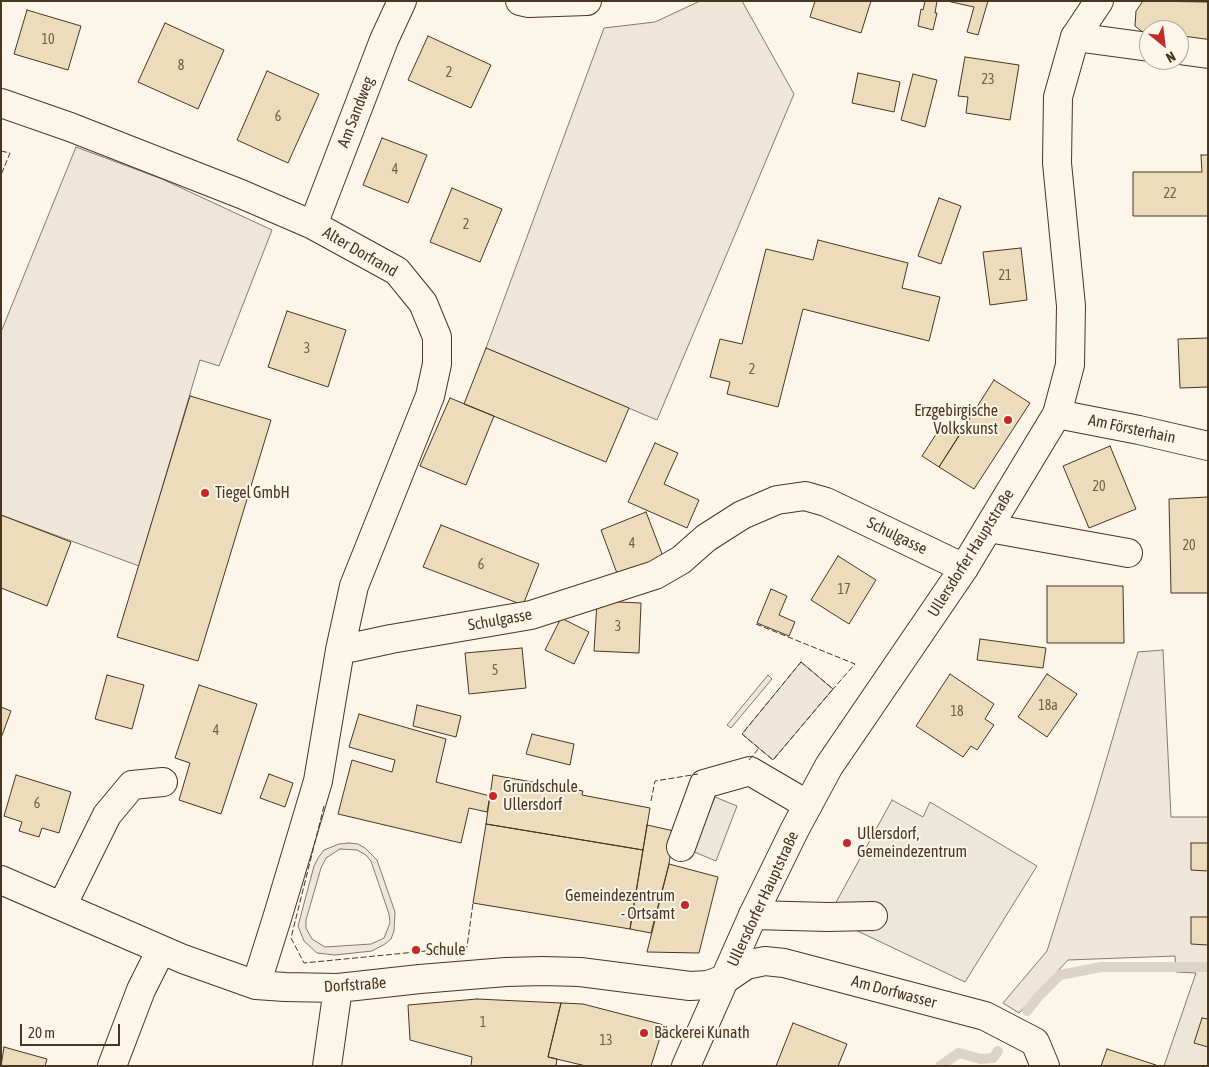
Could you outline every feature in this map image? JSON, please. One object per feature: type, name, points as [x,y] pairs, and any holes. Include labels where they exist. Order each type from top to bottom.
[{"type":"street","name":"Am Sandweg","points":[[313,225],[380,49],[402,1]]},
{"type":"street","points":[[520,1],[529,3],[587,1]]},
{"type":"street","name":"Ullersdorfer Hauptstraße","points":[[686,1066],[754,915],[795,829],[829,766],[964,568],[1057,414],[1070,365],[1071,306],[1057,163],[1058,97],[1075,37],[1099,1]]},
{"type":"street","points":[[1075,37],[1139,45]]},
{"type":"street","points":[[1189,51],[1208,54]]},
{"type":"street","name":"Alter Dorfrand","points":[[1,103],[88,134],[241,194],[313,225],[397,271],[423,302],[438,337],[437,364],[430,396],[354,586],[340,650]]},
{"type":"street","name":"Am Försterhain","points":[[1057,414],[1208,446]]},
{"type":"street","name":"Schulgasse","points":[[340,650],[391,639],[531,616],[655,575],[681,560],[706,538],[742,515],[777,500],[805,496],[826,502],[964,568]]},
{"type":"street","points":[[989,528],[1128,553]]},
{"type":"street","points":[[256,985],[318,781],[340,650]]},
{"type":"street","points":[[681,847],[704,784],[750,771],[808,805]]},
{"type":"street","points":[[62,906],[107,814],[132,785],[163,782]]},
{"type":"street","name":"Dorfstraße","points":[[1,880],[161,950],[256,985],[338,988],[506,972],[580,972],[690,986],[708,985],[727,978]]},
{"type":"street","points":[[754,915],[873,916]]},
{"type":"street","points":[[112,1066],[141,990],[161,950]]},
{"type":"street","name":"Am Dorfwasser","points":[[727,978],[746,965],[765,961],[784,963],[986,1016],[1034,1042],[1045,1066]]},
{"type":"street","points":[[327,1066],[338,988]]},
{"type":"shaded area","points":[[700,1],[742,1],[794,94],[657,420],[486,348],[604,28],[655,22]]},
{"type":"shaded area","points":[[76,147],[162,179],[272,230],[219,366],[200,360],[139,566],[1,515],[1,332]]},
{"type":"shaded area","points":[[1163,650],[1171,817],[1208,817],[1208,1066],[1164,1066],[1196,973],[1176,972],[1175,956],[1068,960],[1019,1013],[1003,1003],[1047,951],[1138,652]]},
{"type":"shaded area","points":[[801,662],[833,689],[773,760],[742,734]]},
{"type":"shaded area","points":[[768,675],[772,679],[731,728],[727,725]]},
{"type":"shaded area","points":[[715,797],[737,806],[716,861],[692,851]]},
{"type":"shaded area","points":[[892,800],[923,817],[930,802],[1037,866],[965,982],[828,917]]},
{"type":"shaded area","points":[[339,844],[358,844],[377,860],[395,912],[394,931],[391,939],[372,951],[335,955],[317,953],[304,941],[298,926],[314,866],[318,858],[324,850]],"holes":[[[340,849],[357,850],[366,855],[371,861],[389,914],[390,923],[384,938],[371,944],[325,947],[312,939],[306,928],[306,920],[321,868],[326,858]]]},
{"type":"building","points":[[815,1],[871,1],[861,33],[810,17]]},
{"type":"building","points":[[925,1],[937,1],[935,13],[937,13],[933,30],[918,26],[921,9],[923,10]]},
{"type":"building","points":[[947,1],[988,1],[978,35],[967,32],[974,7]]},
{"type":"building","points":[[1143,1],[1208,2],[1208,41],[1189,38],[1189,20],[1139,20],[1139,29],[1135,26],[1136,11]]},
{"type":"building","points":[[27,10],[81,26],[68,70],[14,54]]},
{"type":"building","points":[[165,23],[224,50],[198,109],[138,82]]},
{"type":"building","points":[[428,36],[491,65],[471,108],[408,80]]},
{"type":"building","points":[[965,57],[1019,65],[1010,120],[966,113],[968,97],[958,96]]},
{"type":"building","points":[[267,71],[319,94],[288,163],[237,140]]},
{"type":"building","points":[[858,73],[900,82],[894,112],[852,103]]},
{"type":"building","points":[[913,74],[937,80],[925,127],[901,120]]},
{"type":"building","points":[[382,138],[427,155],[408,203],[363,185]]},
{"type":"building","points":[[1201,155],[1208,155],[1208,216],[1133,216],[1133,172],[1202,172]]},
{"type":"building","points":[[452,188],[502,209],[480,262],[430,242]]},
{"type":"building","points":[[939,198],[961,206],[941,264],[918,256]]},
{"type":"building","points":[[818,240],[908,263],[902,288],[940,297],[929,341],[803,309],[778,407],[727,394],[730,382],[710,377],[720,339],[742,344],[766,249],[813,260]]},
{"type":"building","points":[[1021,248],[1027,300],[990,305],[983,252]]},
{"type":"building","points":[[287,311],[346,330],[328,387],[268,367]]},
{"type":"building","points":[[1208,338],[1208,387],[1180,388],[1178,339]]},
{"type":"building","points":[[486,348],[629,408],[606,462],[464,404]]},
{"type":"building","points":[[994,380],[1030,403],[974,489],[939,467]]},
{"type":"building","name":"Tiegel GmbH","points":[[190,396],[271,420],[198,661],[117,637]]},
{"type":"building","points":[[450,398],[494,416],[466,485],[420,466]]},
{"type":"building","points":[[942,425],[959,436],[939,467],[922,456]]},
{"type":"building","points":[[655,443],[678,453],[664,484],[699,500],[687,528],[628,502]]},
{"type":"building","points":[[1110,446],[1136,509],[1089,528],[1063,466]]},
{"type":"building","points":[[1208,497],[1208,593],[1171,593],[1169,499]]},
{"type":"building","points":[[646,512],[664,559],[618,576],[601,530]]},
{"type":"building","points":[[1,515],[71,542],[47,606],[1,588]]},
{"type":"building","points":[[441,525],[539,564],[523,605],[423,567]]},
{"type":"building","points":[[838,556],[876,580],[849,624],[811,600]]},
{"type":"building","points":[[1047,586],[1123,586],[1124,643],[1047,643]]},
{"type":"building","points":[[771,589],[787,596],[779,615],[795,622],[789,636],[757,623]]},
{"type":"building","points":[[597,601],[641,603],[639,653],[594,651]]},
{"type":"building","points":[[561,618],[589,632],[574,664],[545,650]]},
{"type":"building","points":[[980,639],[1046,648],[1043,668],[977,660]]},
{"type":"building","points":[[522,648],[526,688],[469,694],[465,653]]},
{"type":"building","points":[[950,674],[994,704],[985,719],[994,725],[977,750],[971,746],[963,757],[916,726]]},
{"type":"building","points":[[1047,674],[1077,694],[1047,737],[1018,717]]},
{"type":"building","points":[[107,675],[144,685],[132,729],[95,719]]},
{"type":"building","points":[[199,685],[257,704],[221,814],[179,800],[190,763],[175,758]]},
{"type":"building","points":[[417,705],[461,716],[456,737],[413,726]]},
{"type":"building","points":[[1,707],[11,711],[1,738]]},
{"type":"building","points":[[359,714],[446,739],[436,782],[490,796],[487,812],[469,808],[461,843],[338,814],[352,760],[392,772],[395,760],[349,747]]},
{"type":"building","points":[[532,734],[574,744],[570,765],[526,754]]},
{"type":"building","points":[[269,774],[293,783],[285,807],[260,798]]},
{"type":"building","points":[[16,775],[71,792],[59,833],[42,828],[39,837],[19,831],[22,822],[4,816]]},
{"type":"building","points":[[493,775],[583,791],[582,795],[650,808],[643,850],[486,824]]},
{"type":"building","points":[[486,824],[643,850],[630,929],[473,903]]},
{"type":"building","points":[[647,825],[674,831],[669,864],[651,933],[630,929]]},
{"type":"building","points":[[1191,843],[1208,843],[1208,871],[1191,870]]},
{"type":"building","name":"Gemeindezentrum - Ortsamt","points":[[669,864],[718,877],[699,953],[647,952]]},
{"type":"building","points":[[1191,917],[1208,917],[1208,945],[1191,944]]},
{"type":"building","points":[[477,999],[561,1003],[548,1057],[557,1059],[556,1066],[471,1066],[472,1057],[410,1040],[408,1005]]},
{"type":"building","points":[[561,1003],[583,1004],[664,1025],[651,1066],[586,1066],[548,1057]]},
{"type":"building","points":[[1202,1018],[1208,1019],[1208,1047],[1194,1043]]},
{"type":"building","points":[[793,1023],[847,1044],[838,1066],[776,1066]]},
{"type":"building","points":[[4,1047],[47,1059],[45,1066],[1,1066]]},
{"type":"building","points":[[1107,1049],[1156,1065],[1156,1066],[1101,1066]]},
{"type":"waterway","points":[[1027,1011],[1060,975],[1101,967],[1208,967]]},
{"type":"waterway","points":[[940,1066],[959,1053],[981,1059],[993,1058],[998,1051]]},
{"type":"fence","points":[[1,151],[10,153],[1,175]]},
{"type":"fence","points":[[756,624],[855,664],[833,689]]},
{"type":"fence","points":[[801,662],[833,689],[773,760],[742,734],[801,662]]},
{"type":"fence","points":[[749,760],[759,748]]},
{"type":"fence","points":[[651,801],[655,781],[698,774]]},
{"type":"fence","points":[[324,806],[291,938],[304,963],[467,947],[473,903]]},
{"type":"place","name":"Erzgebirgische Volkskunst","points":[[1008,420]]},
{"type":"place","name":"Tiegel GmbH","points":[[205,493]]},
{"type":"place","name":"Grundschule Ullersdorf","points":[[493,796]]},
{"type":"place","name":"Ullersdorf, Gemeindezentrum","points":[[847,843]]},
{"type":"place","name":"Gemeindezentrum - Ortsamt","points":[[685,905]]},
{"type":"place","name":"Schule","points":[[416,950]]},
{"type":"place","name":"Bäckerei Kunath","points":[[644,1033]]}]
